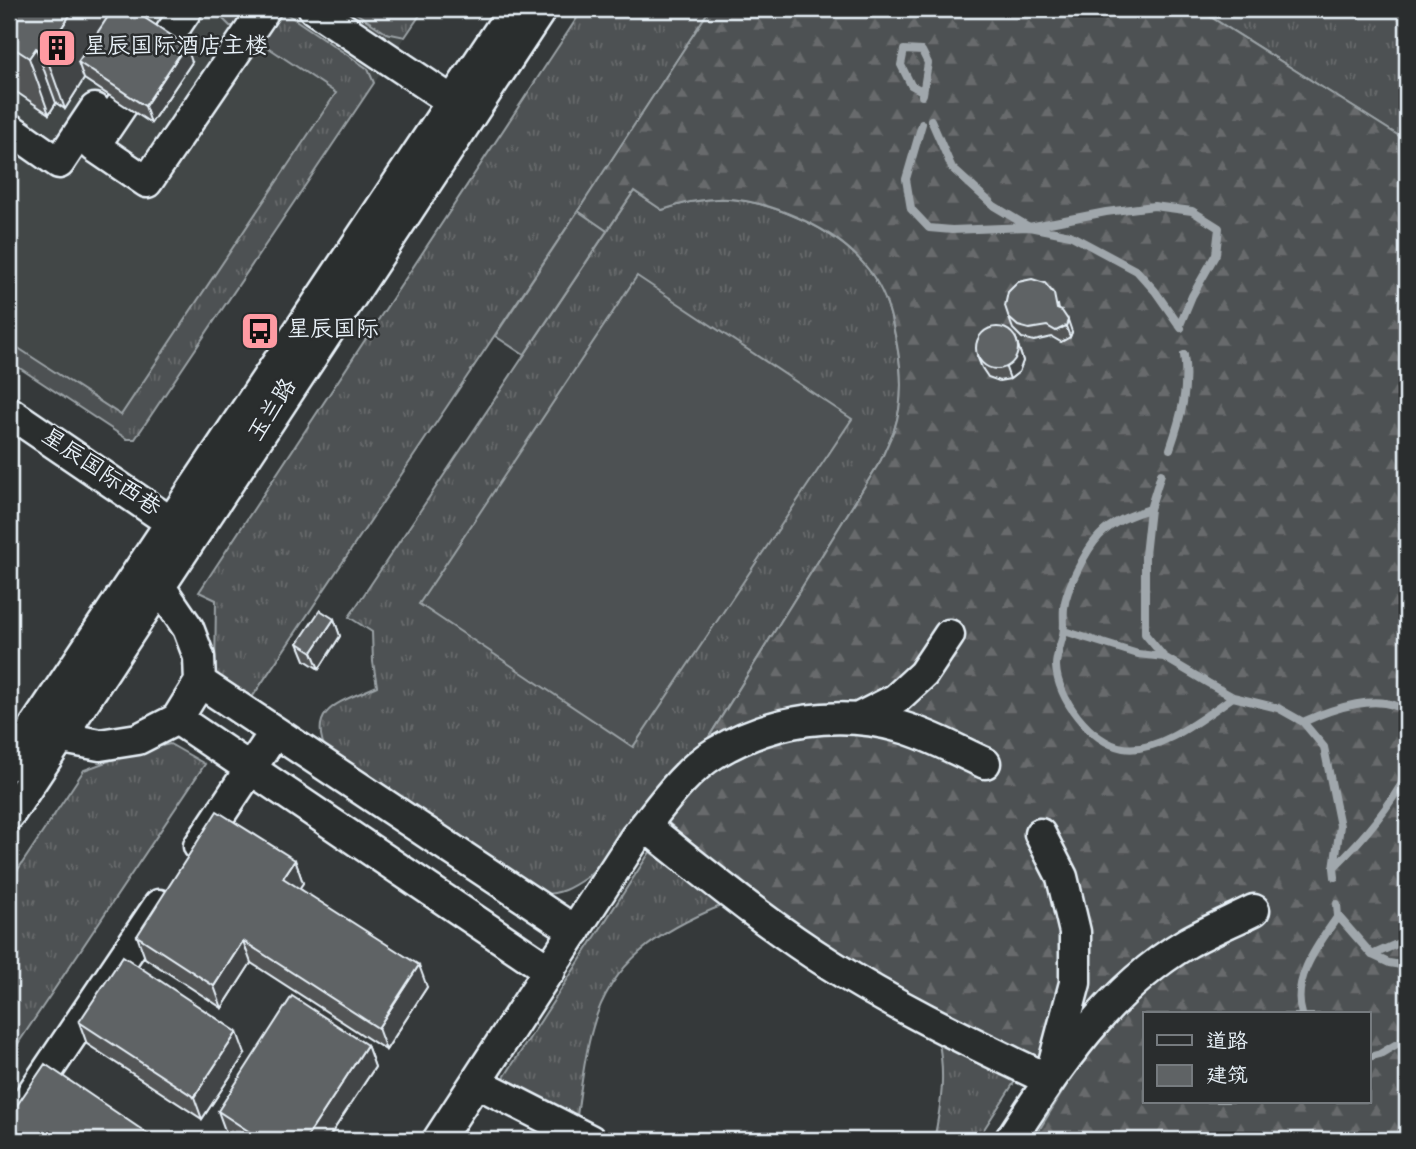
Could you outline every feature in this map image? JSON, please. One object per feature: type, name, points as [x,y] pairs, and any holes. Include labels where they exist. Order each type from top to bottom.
[{"type":"street","points":[[9,128],[59,163],[163,9]]},
{"type":"street","points":[[187,9],[94,146],[147,183],[265,9]]},
{"type":"street","points":[[314,9],[462,107]]},
{"type":"street","name":"玉兰路","points":[[9,815],[45,735],[462,107],[507,19],[541,9]]},
{"type":"street","name":"星辰国际西巷","points":[[9,412],[181,529]]},
{"type":"street","points":[[45,735],[100,745],[138,739],[177,719],[200,682],[199,657],[188,628],[151,575]]},
{"type":"street","points":[[857,719],[896,699],[923,674],[949,635]]},
{"type":"street","points":[[200,682],[575,931]]},
{"type":"street","points":[[177,719],[550,971]]},
{"type":"street","points":[[438,1140],[635,838],[681,782],[715,753],[761,732],[806,719],[857,719],[905,727],[985,764]]},
{"type":"street","points":[[9,1128],[275,732]]},
{"type":"street","name":"玉兰路","points":[[9,765],[45,735]]},
{"type":"street","points":[[635,838],[644,832],[654,834],[769,923],[831,966],[920,1017],[1049,1080]]},
{"type":"street","points":[[1040,834],[1062,877],[1075,932],[1075,983],[1049,1080]]},
{"type":"street","points":[[1010,1140],[1049,1080],[1102,1012],[1136,979],[1186,943],[1254,910]]},
{"type":"street","points":[[476,1082],[590,1140]]},
{"type":"shaded area","points":[[9,9],[424,9],[135,439],[9,352]]},
{"type":"green space","points":[[224,9],[249,9],[237,26],[230,26],[221,17]]},
{"type":"green space","points":[[350,9],[424,9],[405,37],[386,33]]},
{"type":"green space","points":[[583,9],[710,9],[251,699],[215,673],[216,600],[199,592]]},
{"type":"green space","points":[[710,9],[1198,9],[1407,141],[1407,1140],[1033,1140],[1066,1086],[920,1006],[835,954],[769,906],[664,819],[681,782],[881,460],[899,410],[899,355],[887,304],[868,270],[832,236],[802,220],[770,207],[739,200],[694,201],[662,210],[634,191],[607,231],[578,211]]},
{"type":"green space","points":[[1198,9],[1391,9],[1407,19],[1407,141]]},
{"type":"green space","points":[[281,10],[368,69],[374,83],[135,439],[127,439],[9,361],[9,342],[121,415],[336,93],[260,42]]},
{"type":"green space","points":[[634,191],[662,210],[710,199],[755,203],[817,227],[845,246],[868,269],[878,283],[887,304],[900,366],[899,410],[881,460],[681,782],[587,877],[565,890],[540,894],[328,755],[321,727],[330,709],[377,686],[372,632],[349,617]]},
{"type":"green space","points":[[578,211],[607,231],[524,355],[495,336]]},
{"type":"green space","points":[[637,276],[852,419],[633,747],[419,604]]},
{"type":"green space","points":[[170,744],[205,764],[9,1057],[9,883],[84,770],[131,753]]},
{"type":"green space","points":[[650,852],[723,905],[659,937],[625,967],[611,985],[600,1006],[589,1041],[577,1116],[503,1079]]},
{"type":"green space","points":[[938,1039],[1017,1078],[977,1140],[934,1140],[942,1090]]},
{"type":"building","points":[[9,9],[74,9],[45,53],[36,48],[29,58],[9,45]]},
{"type":"building","points":[[113,9],[131,9],[186,45],[145,106],[78,62]]},
{"type":"building","points":[[1032,279],[1045,283],[1054,294],[1057,309],[1062,311],[1068,320],[1066,326],[1056,331],[1047,326],[1029,329],[1018,326],[1009,318],[1005,306],[1008,292],[1018,282]]},
{"type":"building","points":[[997,327],[1012,333],[1018,348],[1012,363],[997,369],[982,363],[976,348],[982,333]]},
{"type":"building","points":[[320,610],[334,619],[312,652],[298,643]]},
{"type":"building","points":[[217,811],[295,860],[283,878],[419,965],[378,1028],[243,941],[214,986],[137,936]]},
{"type":"building","points":[[123,956],[237,1032],[194,1097],[79,1022]]},
{"type":"building","points":[[292,996],[367,1045],[305,1140],[262,1140],[218,1111]]},
{"type":"building","points":[[45,1064],[157,1140],[9,1140],[9,1117]]},
{"type":"building","points":[[462,1132],[475,1140],[457,1140]]},
{"type":"waterway","points":[[922,96],[922,91],[911,85],[901,65],[904,50],[922,51],[928,63],[923,94]]},
{"type":"waterway","points":[[931,120],[952,168],[994,206],[1029,227],[1070,235],[1137,271],[1181,328]]},
{"type":"waterway","points":[[922,124],[906,179],[911,209],[929,228],[952,230],[1029,227],[1154,206],[1192,211],[1219,228],[1216,254],[1192,296],[1180,325]]},
{"type":"waterway","points":[[1170,449],[1183,403],[1184,355]]},
{"type":"waterway","points":[[1161,474],[1150,509],[1145,555],[1145,634],[1164,657],[1233,697],[1278,708],[1303,722],[1324,747],[1340,826],[1335,877]]},
{"type":"waterway","points":[[1150,509],[1123,519],[1104,531],[1088,550],[1077,570],[1068,591],[1064,632],[1056,662],[1062,692],[1088,728],[1099,738],[1123,748],[1137,748],[1166,740],[1233,697]]},
{"type":"waterway","points":[[1064,631],[1138,654],[1164,657]]},
{"type":"waterway","points":[[1303,722],[1327,712],[1371,702],[1385,703],[1407,714]]},
{"type":"waterway","points":[[1334,867],[1374,824],[1407,774]]},
{"type":"waterway","points":[[1337,904],[1338,916],[1372,955],[1389,963],[1407,966]]},
{"type":"waterway","points":[[1302,1012],[1300,987],[1304,975],[1315,950],[1338,916]]},
{"type":"waterway","points":[[1372,955],[1399,943],[1407,932]]},
{"type":"waterway","points":[[1370,1057],[1407,1038]]},
{"type":"place","name":"星辰国际酒店主楼","points":[[57,48]]},
{"type":"place","name":"星辰国际","points":[[260,331]]}]
